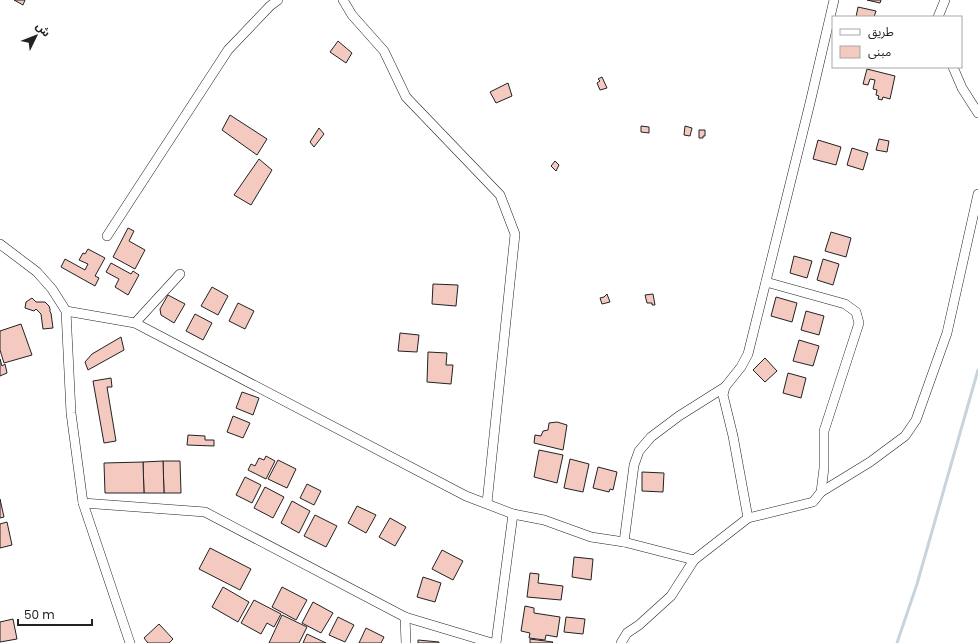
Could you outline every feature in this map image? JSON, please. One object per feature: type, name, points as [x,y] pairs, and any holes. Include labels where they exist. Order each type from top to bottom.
[{"type":"street","points":[[262,0],[270,6]]},
{"type":"street","points":[[107,236],[228,50],[270,6],[278,0]]},
{"type":"street","points":[[344,0],[352,15],[384,51],[406,97],[500,195],[515,234],[487,503]]},
{"type":"street","points":[[624,542],[634,465],[639,451],[651,438],[674,420],[725,387],[741,367],[748,354],[834,0]]},
{"type":"street","points":[[938,16],[945,0]]},
{"type":"street","points":[[953,68],[962,88],[978,113]]},
{"type":"street","points":[[621,643],[627,632],[639,625],[671,596],[694,560],[748,518],[813,502],[821,492],[870,462],[905,436],[916,420],[948,333],[978,194]]},
{"type":"street","points":[[0,244],[37,272],[52,288],[66,311],[71,413],[83,503],[130,643]]},
{"type":"street","points":[[134,323],[180,274]]},
{"type":"street","points":[[766,282],[845,304],[856,312],[859,323],[824,431],[824,468],[821,492]]},
{"type":"street","points":[[66,311],[134,323],[466,496],[513,514],[544,520],[591,536],[624,542],[694,560]]},
{"type":"street","points":[[725,387],[723,395],[733,436],[748,518]]},
{"type":"street","points":[[83,503],[205,512],[405,617],[492,643]]},
{"type":"street","points":[[496,643],[513,514]]},
{"type":"street","points":[[405,617],[406,643]]},
{"type":"building","points":[[14,0],[25,0],[23,5]]},
{"type":"building","points":[[867,0],[881,0],[880,3]]},
{"type":"building","points":[[858,7],[876,11],[874,16],[856,16]]},
{"type":"building","points":[[338,41],[352,53],[346,63],[330,52]]},
{"type":"building","points":[[867,69],[895,76],[890,99],[883,97],[882,100],[878,99],[879,96],[876,95],[877,90],[873,89],[875,80],[870,79],[868,85],[863,84]]},
{"type":"building","points":[[602,77],[607,88],[600,90],[597,83],[600,81],[598,79]]},
{"type":"building","points":[[508,83],[512,96],[496,103],[490,92]]},
{"type":"building","points":[[230,115],[267,139],[257,155],[222,130]]},
{"type":"building","points":[[641,126],[649,127],[649,133],[641,132]]},
{"type":"building","points":[[685,126],[692,128],[690,136],[684,135]]},
{"type":"building","points":[[319,128],[324,134],[314,147],[310,142]]},
{"type":"building","points":[[699,130],[705,130],[705,136],[703,136],[703,138],[699,138]]},
{"type":"building","points":[[879,139],[889,141],[887,152],[876,150]]},
{"type":"building","points":[[818,140],[841,147],[836,165],[813,159]]},
{"type":"building","points":[[852,148],[868,153],[863,170],[847,165]]},
{"type":"building","points":[[259,159],[272,170],[251,205],[234,195]]},
{"type":"building","points":[[555,161],[559,165],[556,171],[551,166]]},
{"type":"building","points":[[128,228],[134,231],[129,241],[145,250],[135,269],[113,257]]},
{"type":"building","points":[[831,232],[851,238],[846,257],[825,251]]},
{"type":"building","points":[[88,249],[105,258],[95,276],[99,278],[95,286],[61,267],[65,259],[85,270],[88,264],[79,260],[83,253],[85,254]]},
{"type":"building","points":[[794,256],[812,261],[807,278],[790,273]]},
{"type":"building","points":[[823,259],[839,264],[833,285],[817,280]]},
{"type":"building","points":[[111,263],[131,274],[133,271],[139,275],[128,295],[115,287],[119,279],[106,272]]},
{"type":"building","points":[[433,284],[458,285],[456,306],[432,304]]},
{"type":"building","points":[[212,287],[228,296],[218,315],[201,306]]},
{"type":"building","points":[[607,294],[610,302],[602,304],[600,298]]},
{"type":"building","points":[[653,294],[655,305],[652,305],[652,303],[647,303],[645,295]]},
{"type":"building","points":[[168,295],[185,304],[174,323],[161,315],[160,309]]},
{"type":"building","points":[[776,297],[797,303],[792,322],[771,316]]},
{"type":"building","points":[[32,298],[36,302],[45,302],[49,306],[53,328],[43,329],[41,314],[36,309],[34,311],[25,308],[26,302]]},
{"type":"building","points":[[238,303],[254,311],[245,329],[229,321]]},
{"type":"building","points":[[806,311],[824,316],[819,335],[801,330]]},
{"type":"building","points":[[195,314],[212,323],[203,340],[186,331]]},
{"type":"building","points":[[21,324],[32,355],[4,363],[0,350],[0,331]]},
{"type":"building","points":[[400,333],[419,335],[417,352],[398,351]]},
{"type":"building","points":[[121,337],[124,350],[88,370],[85,362],[92,354]]},
{"type":"building","points":[[799,340],[819,346],[813,366],[793,361]]},
{"type":"building","points":[[428,352],[447,353],[446,365],[453,365],[451,384],[427,382]]},
{"type":"building","points":[[765,358],[777,371],[765,382],[753,370]]},
{"type":"building","points":[[0,359],[2,366],[5,364],[7,373],[0,376]]},
{"type":"building","points":[[788,373],[806,378],[801,398],[783,393]]},
{"type":"building","points":[[111,378],[112,387],[107,387],[116,441],[104,443],[93,381]]},
{"type":"building","points":[[242,392],[259,398],[253,415],[236,408]]},
{"type":"building","points":[[233,416],[250,423],[243,438],[227,432]]},
{"type":"building","points":[[557,422],[567,425],[563,450],[534,443],[535,435],[541,436],[543,431],[548,430],[549,423]]},
{"type":"building","points":[[188,435],[205,436],[205,440],[214,440],[214,446],[187,445]]},
{"type":"building","points":[[539,450],[563,455],[557,483],[534,477]]},
{"type":"building","points":[[266,456],[275,461],[266,479],[248,470],[251,464],[255,466],[259,458],[264,460]]},
{"type":"building","points":[[570,459],[589,464],[583,492],[564,488]]},
{"type":"building","points":[[278,460],[296,469],[287,488],[268,479]]},
{"type":"building","points":[[163,461],[180,461],[181,493],[164,493]]},
{"type":"building","points":[[163,461],[164,493],[144,493],[143,462]]},
{"type":"building","points":[[143,462],[144,493],[105,493],[104,463]]},
{"type":"building","points":[[598,467],[617,472],[613,490],[610,489],[609,492],[593,488]]},
{"type":"building","points":[[642,472],[664,473],[663,492],[642,491]]},
{"type":"building","points":[[245,477],[261,485],[252,503],[236,495]]},
{"type":"building","points":[[307,484],[321,491],[314,505],[300,498]]},
{"type":"building","points":[[265,487],[284,497],[273,518],[254,508]]},
{"type":"building","points":[[0,499],[4,517],[0,518]]},
{"type":"building","points":[[292,501],[310,511],[299,533],[281,523]]},
{"type":"building","points":[[357,506],[376,515],[366,533],[348,523]]},
{"type":"building","points":[[315,515],[337,526],[326,547],[304,536]]},
{"type":"building","points":[[390,518],[406,527],[395,546],[379,537]]},
{"type":"building","points":[[7,522],[12,545],[0,548],[0,524]]},
{"type":"building","points":[[210,548],[251,569],[240,590],[199,569]]},
{"type":"building","points":[[442,550],[463,561],[453,580],[432,569]]},
{"type":"building","points":[[574,557],[593,559],[591,580],[572,577]]},
{"type":"building","points":[[530,573],[539,574],[538,583],[563,586],[561,600],[527,597]]},
{"type":"building","points":[[423,577],[441,583],[435,602],[417,597]]},
{"type":"building","points":[[223,587],[249,602],[238,622],[212,607]]},
{"type":"building","points":[[282,587],[307,600],[296,620],[272,607]]},
{"type":"building","points":[[254,600],[281,614],[274,627],[267,623],[261,634],[241,623]]},
{"type":"building","points":[[313,602],[333,613],[321,633],[302,623]]},
{"type":"building","points":[[525,606],[534,608],[534,613],[560,617],[557,637],[546,635],[545,640],[529,638],[530,633],[521,631]]},
{"type":"building","points":[[282,615],[307,627],[299,643],[269,643]]},
{"type":"building","points":[[338,617],[354,625],[345,642],[329,635]]},
{"type":"building","points":[[566,617],[585,619],[583,634],[564,632]]},
{"type":"building","points":[[13,619],[17,639],[0,642],[0,622]]},
{"type":"building","points":[[159,624],[173,639],[169,643],[148,643],[144,638]]},
{"type":"building","points":[[366,628],[384,637],[381,643],[359,643]]},
{"type":"building","points":[[307,634],[326,643],[303,643]]},
{"type":"building","points":[[530,639],[553,642],[530,643]]},
{"type":"building","points":[[418,640],[439,642],[439,643],[418,643]]},
{"type":"waterway","points":[[897,643],[917,584],[978,370]]}]
